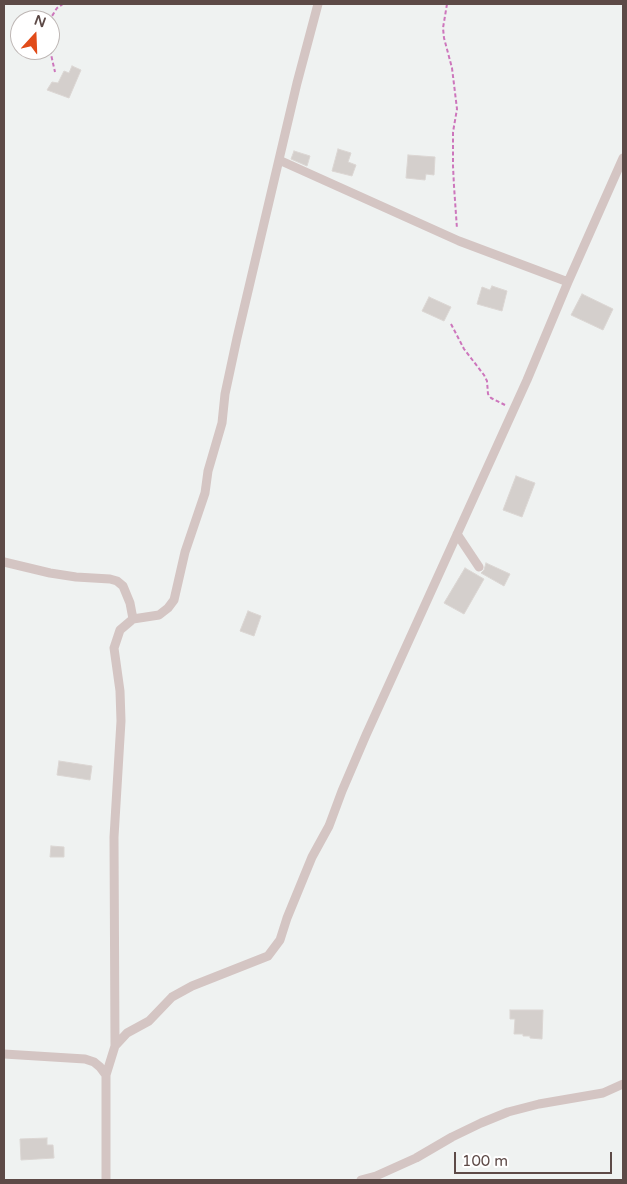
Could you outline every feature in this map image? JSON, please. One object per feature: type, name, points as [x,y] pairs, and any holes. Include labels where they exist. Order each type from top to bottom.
[{"type":"street","points":[[106,1180],[106,1075],[115,1046],[114,837],[121,721],[120,691],[114,648],[120,630],[133,619],[159,615],[174,600],[186,552],[205,493],[208,471],[222,423],[225,394],[297,84],[318,4]]},
{"type":"street","points":[[115,1046],[127,1033],[149,1021],[172,996],[192,986],[268,956],[280,940],[312,858],[329,826],[366,735],[527,380],[623,158]]},
{"type":"street","points":[[279,160],[458,241],[568,282]]},
{"type":"street","points":[[457,534],[479,567]]},
{"type":"street","points":[[4,562],[76,577],[117,581],[122,586],[130,604],[133,619]]},
{"type":"street","points":[[4,1054],[85,1059],[100,1066],[106,1075]]},
{"type":"street","points":[[361,1180],[376,1176],[416,1158],[452,1137],[508,1112],[539,1104],[603,1093],[623,1084]]},
{"type":"path","points":[[447,4],[443,28],[452,68],[457,109],[453,132],[458,241]]},
{"type":"path","points":[[52,60],[55,72]]},
{"type":"path","points":[[451,324],[464,349],[484,375],[490,398],[513,410]]},
{"type":"building","points":[[72,66],[81,70],[69,98],[47,90],[52,82],[58,83],[64,71],[69,73]]},
{"type":"building","points":[[338,149],[351,153],[348,162],[356,165],[352,176],[332,171]]},
{"type":"building","points":[[294,151],[310,156],[307,166],[291,159]]},
{"type":"building","points":[[408,155],[435,157],[434,175],[426,174],[425,180],[406,178]]},
{"type":"building","points":[[492,286],[507,291],[502,311],[477,304],[482,287],[490,290]]},
{"type":"building","points":[[582,294],[613,309],[603,330],[571,315]]},
{"type":"building","points":[[429,297],[451,307],[444,321],[422,311]]},
{"type":"building","points":[[516,476],[535,483],[522,517],[503,510]]},
{"type":"building","points":[[486,563],[510,574],[504,586],[481,573]]},
{"type":"building","points":[[465,568],[484,579],[464,614],[444,603]]},
{"type":"building","points":[[248,611],[261,616],[254,636],[240,631]]},
{"type":"building","points":[[59,761],[92,766],[90,780],[57,775]]},
{"type":"building","points":[[51,846],[64,847],[64,857],[50,857]]},
{"type":"building","points":[[510,1010],[543,1010],[542,1039],[530,1038],[530,1036],[523,1036],[523,1034],[514,1034],[515,1019],[510,1019]]},
{"type":"building","points":[[47,1138],[47,1145],[53,1145],[54,1158],[21,1160],[20,1139]]}]
